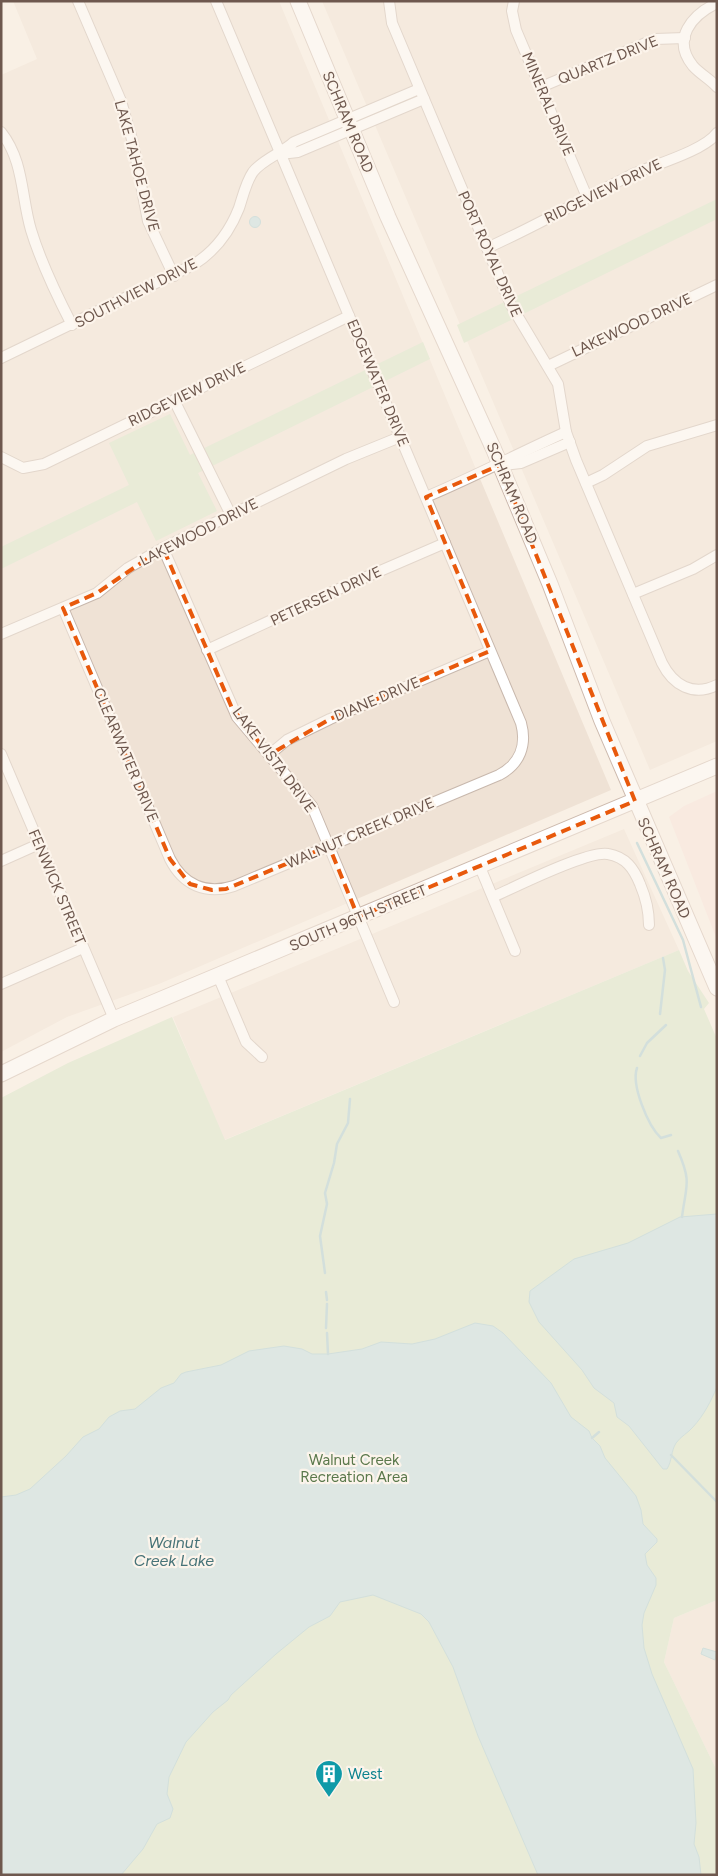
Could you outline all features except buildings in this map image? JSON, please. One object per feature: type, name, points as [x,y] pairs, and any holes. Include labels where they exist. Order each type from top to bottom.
[{"type":"main road","name":"SCHRAM ROAD","points":[[298,1],[416,279],[500,465],[550,584],[602,721],[635,801],[717,988]]},
{"type":"main road","name":"SOUTH 96TH STREET","points":[[1,1074],[114,1019],[717,766]]},
{"type":"street","name":"LAKE TAHOE DRIVE","points":[[79,1],[121,102],[132,143],[148,221],[174,276]]},
{"type":"street","name":"EDGEWATER DRIVE","points":[[216,1],[523,730],[522,751],[513,765]]},
{"type":"street","points":[[717,3],[694,17],[689,24],[685,38],[685,49],[691,63],[717,87]]},
{"type":"street","name":"PORT ROYAL DRIVE","points":[[388,4],[392,23],[511,306],[548,366],[561,392],[568,437],[666,671],[683,687],[701,690],[717,685]]},
{"type":"street","name":"MINERAL DRIVE","points":[[513,6],[516,30],[587,197]]},
{"type":"street","name":"QUARTZ DRIVE","points":[[540,87],[655,39],[685,38]]},
{"type":"street","name":"SOUTHVIEW DRIVE","points":[[1,358],[174,276],[200,261],[213,249],[230,227],[253,172],[264,161],[280,154],[298,152],[419,89]]},
{"type":"street","name":"SOUTHVIEW DRIVE","points":[[349,124],[424,99]]},
{"type":"street","points":[[1,132],[17,161],[31,229],[42,264],[72,325]]},
{"type":"street","name":"RIDGEVIEW DRIVE","points":[[487,248],[522,233],[641,170],[702,145],[717,132]]},
{"type":"street","name":"LAKEWOOD DRIVE","points":[[548,366],[717,285]]},
{"type":"street","name":"RIDGEVIEW DRIVE","points":[[1,457],[23,468],[44,464],[349,316]]},
{"type":"street","points":[[174,400],[231,515]]},
{"type":"street","points":[[586,483],[603,475],[647,446],[717,425]]},
{"type":"street","name":"LAKEWOOD DRIVE","points":[[1,634],[97,593],[128,568],[163,548],[346,459],[400,437]]},
{"type":"street","points":[[426,497],[500,465],[521,463],[568,437]]},
{"type":"street","name":"PETERSEN DRIVE","points":[[208,650],[343,587],[445,543]]},
{"type":"street","name":"LAKE VISTA DRIVE","points":[[163,548],[237,717],[312,806],[394,1002]]},
{"type":"street","points":[[633,594],[693,569],[717,555]]},
{"type":"street","name":"CLEARWATER DRIVE","points":[[63,608],[170,859],[184,879],[204,889]]},
{"type":"street","name":"DIANE DRIVE","points":[[269,755],[287,740],[330,719],[490,651]]},
{"type":"street","name":"FENWICK STREET","points":[[1,754],[114,1019]]},
{"type":"street","name":"WALNUT CREEK DRIVE","points":[[204,889],[219,890],[234,886],[498,775],[513,765]]},
{"type":"street","points":[[1,860],[39,844]]},
{"type":"street","points":[[492,897],[587,857],[606,853],[627,862],[634,870],[649,909],[649,925]]},
{"type":"street","points":[[480,867],[515,951]]},
{"type":"street","points":[[1,984],[83,948]]},
{"type":"street","points":[[218,976],[246,1042],[262,1056]]},
{"type":"highlighted area","points":[[500,465],[635,801],[358,917],[329,846],[226,889],[212,890],[190,884],[170,859],[63,608],[97,593],[163,548],[232,708],[269,755],[330,719],[490,651],[426,497]]},
{"type":"shaded area","points":[[13,1],[279,1],[611,790],[159,984],[67,1017],[1,1052],[1,75],[37,59]]},
{"type":"shaded area","points":[[322,1],[717,1],[717,741],[650,770]]},
{"type":"shaded area","points":[[717,791],[717,940],[669,817],[684,806]]},
{"type":"shaded area","points":[[624,829],[679,950],[224,1140],[173,1017]]},
{"type":"shaded area","points":[[717,1600],[717,1771],[664,1662],[674,1618]]},
{"type":"green space","points":[[717,199],[717,219],[464,343],[457,325]]},
{"type":"green space","points":[[423,342],[430,359],[198,473],[217,511],[156,541],[137,502],[1,569],[1,547],[129,485],[109,443],[170,414],[190,455]]},
{"type":"green space","name":"Walnut Creek Recreation Area","points":[[679,950],[688,971],[709,1003],[704,1009],[717,1039],[717,1600],[674,1618],[664,1662],[717,1771],[717,1875],[1,1875],[1,1098],[68,1063],[172,1017],[225,1140]]},
{"type":"water","points":[[255,216],[261,222],[255,228],[249,222]]},
{"type":"water","points":[[717,1214],[717,1387],[701,1418],[676,1443],[669,1466],[667,1469],[663,1469],[629,1426],[617,1417],[614,1403],[594,1388],[582,1370],[539,1322],[529,1302],[530,1291],[574,1259],[628,1243],[680,1217]]},
{"type":"water","name":"Walnut Creek Lake","points":[[475,1323],[493,1326],[503,1333],[551,1383],[571,1417],[589,1431],[592,1438],[600,1446],[605,1458],[636,1496],[643,1524],[657,1539],[657,1542],[645,1554],[647,1565],[656,1578],[656,1585],[644,1613],[642,1625],[644,1648],[652,1674],[693,1769],[696,1823],[694,1844],[699,1857],[701,1875],[538,1875],[478,1736],[453,1667],[429,1622],[421,1614],[373,1595],[340,1602],[330,1616],[309,1627],[276,1654],[213,1712],[186,1742],[169,1777],[167,1794],[173,1809],[170,1818],[157,1824],[143,1849],[121,1875],[1,1875],[1,1497],[16,1495],[30,1489],[66,1456],[83,1437],[99,1429],[109,1417],[120,1411],[135,1409],[161,1388],[174,1383],[181,1374],[186,1372],[221,1365],[249,1351],[284,1346],[302,1349],[312,1354],[328,1354],[362,1349],[381,1342],[412,1344],[435,1339]]},
{"type":"water","points":[[703,1648],[717,1652],[715,1660],[701,1654]]},
{"type":"waterway","points":[[637,843],[683,940],[701,1007]]},
{"type":"waterway","points":[[660,1014],[665,970],[663,958]]},
{"type":"waterway","points":[[640,1056],[647,1043],[666,1025]]},
{"type":"waterway","points":[[637,1068],[636,1084],[646,1115],[661,1138],[671,1135]]},
{"type":"waterway","points":[[325,1273],[320,1236],[327,1204],[325,1193],[334,1163],[337,1144],[348,1123],[350,1099]]},
{"type":"waterway","points":[[678,1151],[685,1170],[687,1184],[682,1217]]},
{"type":"waterway","points":[[326,1292],[327,1300]]},
{"type":"waterway","points":[[326,1328],[327,1304]]},
{"type":"waterway","points":[[327,1333],[328,1354]]},
{"type":"waterway","points":[[592,1438],[599,1432]]},
{"type":"waterway","points":[[671,1455],[717,1502]]},
{"type":"place","name":"West","points":[[329,1798]]}]
